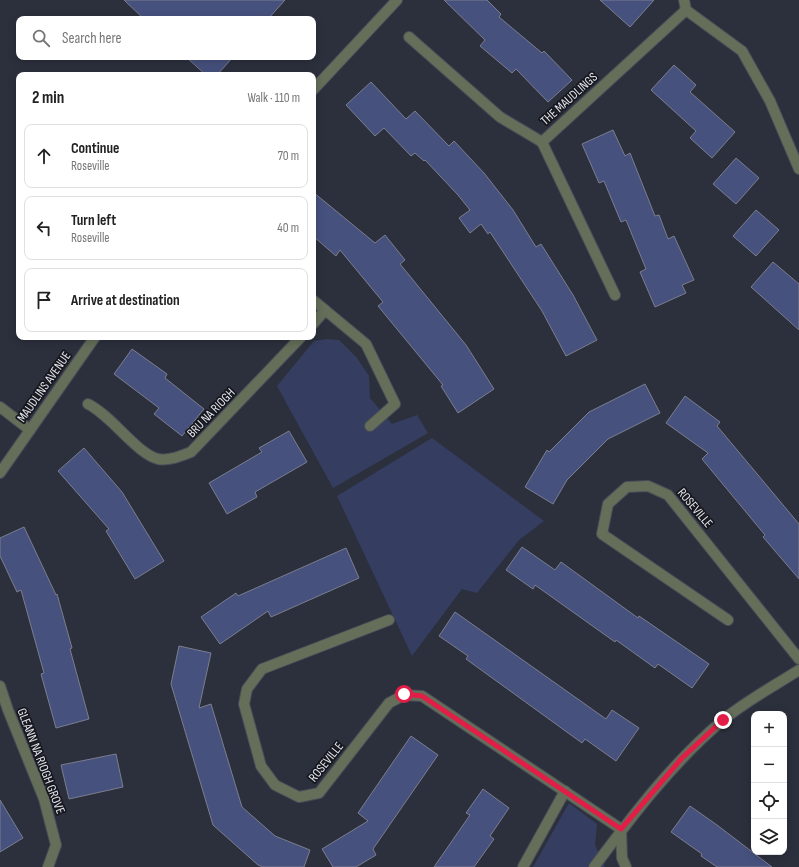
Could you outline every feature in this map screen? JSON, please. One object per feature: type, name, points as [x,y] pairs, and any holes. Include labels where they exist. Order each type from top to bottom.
[{"type":"street","points":[[316,87],[397,0]]},
{"type":"street","name":"THE MAUDLINGS","points":[[614,295],[542,142],[685,5],[742,52],[770,101],[799,169]]},
{"type":"street","points":[[409,37],[500,118],[542,142]]},
{"type":"street","points":[[316,302],[366,344],[395,404],[370,426]]},
{"type":"street","points":[[316,320],[325,310]]},
{"type":"street","name":"MAUDLINS AVENUE","points":[[0,472],[93,340]]},
{"type":"street","name":"BRU NA RIOGH","points":[[88,404],[101,410],[142,450],[158,459],[174,458],[191,452],[298,340]]},
{"type":"street","points":[[0,407],[30,430]]},
{"type":"street","name":"ROSEVILLE","points":[[728,620],[602,534],[608,504],[626,487],[648,486],[668,495],[799,660]]},
{"type":"street","name":"ROSEVILLE","points":[[390,620],[262,669],[247,689],[244,704],[261,766],[274,785],[298,797],[319,793],[389,703],[404,694],[422,696],[621,829]]},
{"type":"street","points":[[594,867],[621,829],[682,758],[723,720],[799,670]]},
{"type":"street","name":"GLEANN NA RIOGH GROVE","points":[[0,686],[8,710],[44,798],[56,845],[48,867]]},
{"type":"street","points":[[523,867],[565,791]]},
{"type":"street","points":[[621,829],[622,858],[626,867]]},
{"type":"shaded area","points":[[327,339],[339,340],[357,358],[369,376],[370,398],[392,424],[417,415],[428,433],[333,488],[277,386],[314,341]]},
{"type":"shaded area","points":[[432,438],[544,521],[519,540],[477,593],[462,589],[412,656],[337,496]]},
{"type":"shaded area","points":[[569,803],[597,824],[595,845],[605,867],[533,867]]},
{"type":"building","points":[[124,0],[285,0],[271,16],[141,16]]},
{"type":"building","points":[[444,0],[487,0],[501,14],[499,17],[542,53],[544,51],[572,80],[548,102],[516,69],[512,73],[480,46],[485,40]]},
{"type":"building","points":[[600,0],[654,0],[630,27]]},
{"type":"building","points":[[189,60],[230,60],[220,72],[203,72]]},
{"type":"building","points":[[674,65],[696,85],[690,92],[735,132],[712,158],[690,138],[696,131],[651,90]]},
{"type":"building","points":[[371,82],[406,119],[415,111],[449,146],[454,141],[484,173],[513,210],[536,247],[541,244],[573,295],[597,340],[566,356],[542,311],[490,232],[488,234],[481,224],[470,233],[459,218],[470,210],[458,195],[425,160],[424,161],[415,153],[411,156],[384,128],[375,136],[346,105]]},
{"type":"building","points":[[613,130],[625,156],[630,153],[655,216],[659,215],[668,239],[674,236],[694,280],[682,285],[686,293],[655,307],[640,272],[646,269],[626,220],[621,222],[604,181],[599,183],[582,144]]},
{"type":"building","points":[[736,158],[759,178],[736,204],[713,184]]},
{"type":"building","points":[[316,194],[375,243],[385,235],[405,260],[400,264],[466,345],[494,389],[458,413],[441,386],[443,385],[378,306],[383,302],[340,250],[336,256],[316,239]]},
{"type":"building","points":[[756,210],[779,230],[756,256],[733,236]]},
{"type":"building","points":[[773,262],[799,284],[799,330],[751,287]]},
{"type":"building","points":[[132,349],[167,374],[165,378],[204,409],[182,436],[154,414],[159,408],[114,374]]},
{"type":"building","points":[[645,384],[660,413],[608,439],[567,480],[553,504],[525,487],[547,450],[549,452],[589,412]]},
{"type":"building","points":[[685,396],[720,422],[717,426],[799,524],[799,579],[763,537],[765,535],[702,459],[708,453],[666,423]]},
{"type":"building","points":[[289,431],[307,462],[255,492],[257,497],[227,514],[209,483],[262,452],[259,448]]},
{"type":"building","points":[[84,448],[122,492],[164,561],[135,579],[106,531],[109,529],[58,471]]},
{"type":"building","points":[[24,527],[56,595],[57,594],[89,719],[56,728],[41,674],[44,673],[21,590],[17,592],[0,556],[0,538]]},
{"type":"building","points":[[522,547],[555,570],[561,562],[638,618],[639,616],[709,664],[692,688],[658,664],[655,668],[616,640],[615,642],[535,585],[533,589],[506,570]]},
{"type":"building","points":[[346,548],[359,578],[271,617],[268,611],[220,644],[201,617],[236,593],[238,596]]},
{"type":"building","points":[[455,612],[606,719],[612,710],[639,728],[616,761],[585,739],[582,743],[466,659],[468,656],[439,636]]},
{"type":"building","points":[[179,646],[211,653],[199,708],[211,704],[242,807],[275,836],[310,850],[304,867],[263,867],[258,865],[213,825],[171,684]]},
{"type":"building","points":[[411,736],[438,755],[373,849],[376,855],[356,867],[333,867],[322,849],[368,821],[358,813]]},
{"type":"building","points":[[116,754],[123,787],[69,799],[61,765]]},
{"type":"building","points":[[483,789],[509,808],[490,836],[494,839],[474,867],[434,867],[470,815],[466,813]]},
{"type":"building","points":[[0,800],[23,838],[0,852]]},
{"type":"building","points":[[690,806],[751,851],[751,855],[756,855],[772,867],[717,867],[701,856],[702,854],[671,832]]},
{"type":"route","points":[[404,694],[422,696],[621,829],[646,798],[682,758],[723,720]]}]
